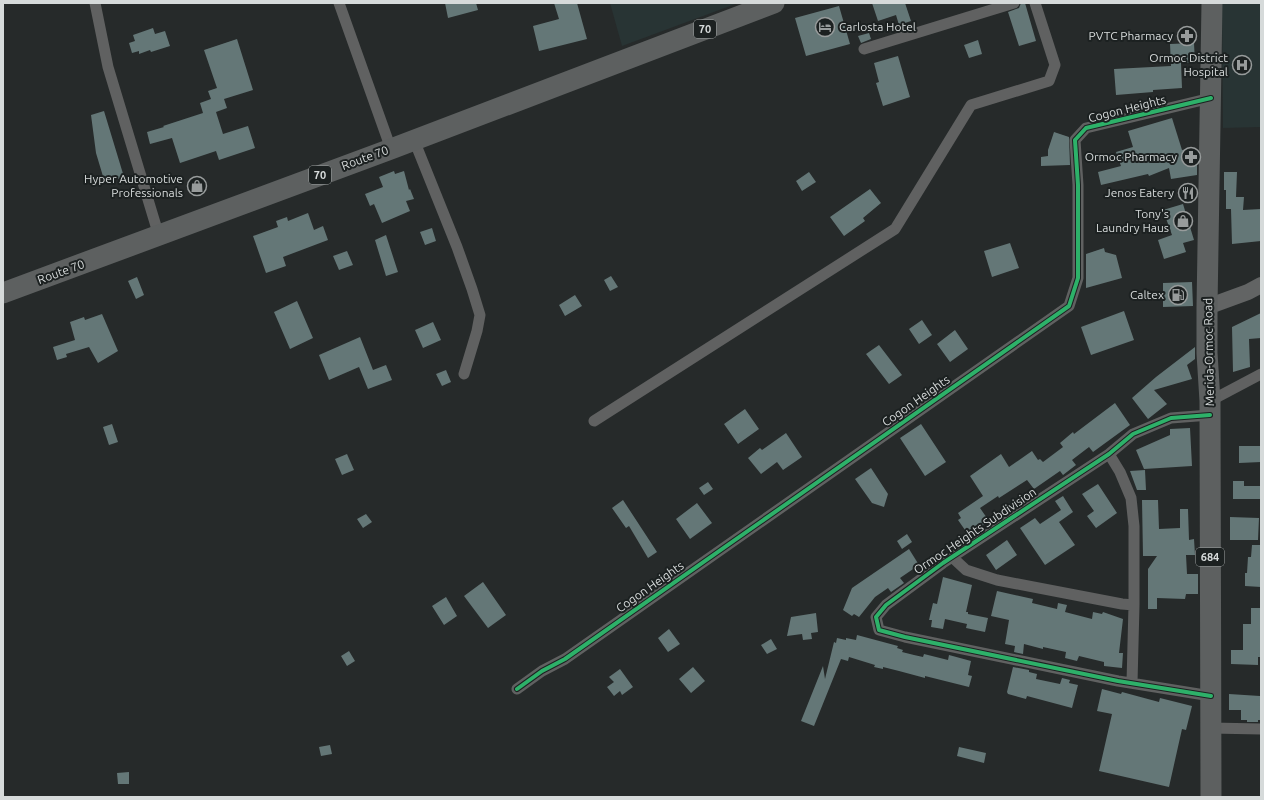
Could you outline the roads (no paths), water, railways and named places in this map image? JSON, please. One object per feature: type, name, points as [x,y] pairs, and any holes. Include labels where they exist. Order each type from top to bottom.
[{"type":"highway","name":"Route 70","points":[[3,293],[391,149],[774,3]]},
{"type":"highway","name":"Merida-Ormoc Road","points":[[1211,797],[1210,408],[1207,353],[1207,307],[1212,3]]},
{"type":"main road","points":[[1207,307],[1248,292],[1261,285]]},
{"type":"street","points":[[95,3],[108,67],[158,236]]},
{"type":"street","points":[[339,3],[391,149]]},
{"type":"street","points":[[864,49],[1014,3]]},
{"type":"street","points":[[594,421],[895,229],[971,105],[1049,81],[1055,65],[1035,3]]},
{"type":"street","name":"Cogon Heights","points":[[517,689],[542,671],[565,659],[1069,306],[1078,278],[1078,185],[1075,140],[1086,128],[1211,98]]},
{"type":"street","points":[[414,140],[457,247],[480,315],[477,331],[464,374]]},
{"type":"street","points":[[1210,408],[1261,374]]},
{"type":"street","name":"Ormoc Heights Subdivision","points":[[1210,408],[1172,418],[1133,434],[1109,454],[952,557],[886,605],[876,617],[879,630],[905,637],[1132,683],[1211,696]]},
{"type":"street","points":[[1109,454],[1120,472],[1130,498],[1134,526],[1132,683]]},
{"type":"street","name":"Ormoc Heights Subdivision","points":[[952,557],[966,570],[997,580],[1134,605]]},
{"type":"street","points":[[1211,728],[1261,729]]},
{"type":"place","name":"Carlosta Hotel","points":[[825,27]]},
{"type":"place","name":"PVTC Pharmacy","points":[[1187,36]]},
{"type":"place","name":"Ormoc District Hospital","points":[[1242,65]]},
{"type":"place","name":"Ormoc Pharmacy","points":[[1191,157]]},
{"type":"place","name":"Hyper Automotive Professionals","points":[[197,186]]},
{"type":"place","name":"Jenos Eatery","points":[[1188,193]]},
{"type":"place","name":"Tony's Laundry Haus","points":[[1183,221]]},
{"type":"place","name":"Caltex","points":[[1178,295]]}]
